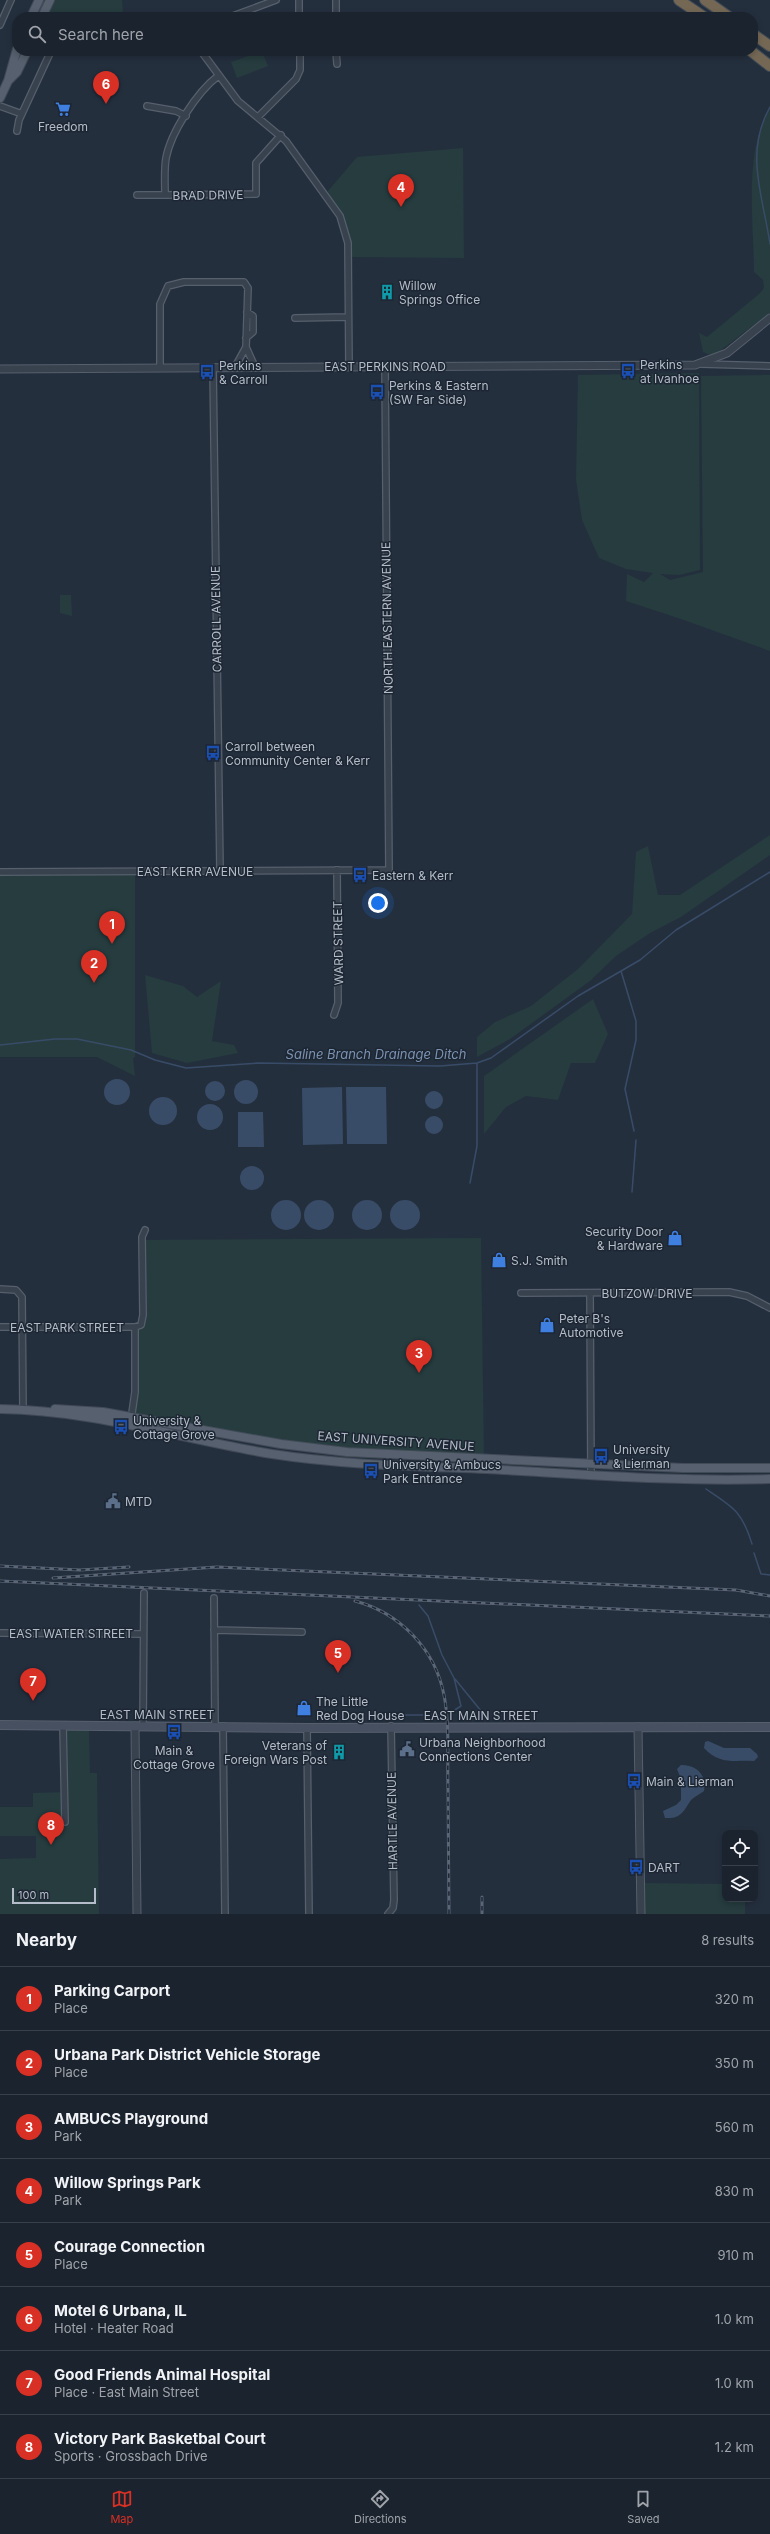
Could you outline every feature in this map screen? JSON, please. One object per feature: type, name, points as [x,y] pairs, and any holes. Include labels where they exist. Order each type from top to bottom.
[{"type":"highway","points":[[679,0],[697,12]]},
{"type":"highway","points":[[705,0],[723,12]]},
{"type":"highway","points":[[758,38],[770,46]]},
{"type":"highway","points":[[757,56],[770,66]]},
{"type":"main road","points":[[33,12],[39,0]]},
{"type":"main road","points":[[44,12],[50,0]]},
{"type":"main road","points":[[0,98],[8,81],[15,56]]},
{"type":"main road","points":[[8,81],[17,72],[25,56]]},
{"type":"main road","name":"EAST UNIVERSITY AVENUE","points":[[0,1409],[131,1420],[333,1451],[693,1469],[770,1468]]},
{"type":"main road","name":"EAST UNIVERSITY AVENUE","points":[[131,1420],[242,1448],[332,1461],[691,1479],[770,1478]]},
{"type":"main road","name":"EAST MAIN STREET","points":[[0,1725],[307,1728],[391,1726],[770,1727]]},
{"type":"street","points":[[0,25],[11,0]]},
{"type":"street","points":[[244,12],[276,0]]},
{"type":"street","points":[[299,0],[299,12]]},
{"type":"street","points":[[336,0],[336,12]]},
{"type":"street","points":[[17,132],[22,114],[49,56]]},
{"type":"street","points":[[204,56],[238,101],[281,135],[336,207],[344,224],[348,243],[349,366]]},
{"type":"street","points":[[258,117],[296,79],[300,70],[300,56]]},
{"type":"street","points":[[336,56],[337,64]]},
{"type":"street","name":"BRAD DRIVE","points":[[165,195],[166,158],[173,138],[201,91],[218,76]]},
{"type":"street","points":[[0,106],[22,114]]},
{"type":"street","points":[[147,106],[176,111],[186,116]]},
{"type":"street","name":"BRAD DRIVE","points":[[137,195],[256,194],[256,163],[281,135]]},
{"type":"street","points":[[160,368],[160,304],[165,291],[171,284],[184,282],[246,282],[248,288],[247,312],[253,316],[254,332],[246,338],[246,347],[255,367]]},
{"type":"street","points":[[295,318],[348,317]]},
{"type":"street","points":[[701,364],[726,352],[770,318]]},
{"type":"street","points":[[235,367],[246,347]]},
{"type":"street","name":"EAST PERKINS ROAD","points":[[0,369],[701,364],[770,366]]},
{"type":"street","name":"NORTH EASTERN AVENUE","points":[[385,366],[389,870]]},
{"type":"street","name":"CARROLL AVENUE","points":[[213,367],[220,870]]},
{"type":"street","name":"WARD STREET","points":[[334,1015],[338,1003],[337,870]]},
{"type":"street","name":"EAST KERR AVENUE","points":[[0,872],[389,870]]},
{"type":"street","points":[[131,1420],[135,1392],[135,1327],[141,1325],[143,1315],[142,1237],[145,1230]]},
{"type":"street","points":[[0,1289],[16,1290],[21,1293],[23,1410]]},
{"type":"street","name":"BUTZOW DRIVE","points":[[521,1293],[729,1292],[747,1296],[770,1308]]},
{"type":"street","points":[[590,1293],[591,1474]]},
{"type":"street","name":"EAST PARK STREET","points":[[0,1327],[135,1327]]},
{"type":"street","points":[[137,1914],[139,1726],[144,1593]]},
{"type":"street","points":[[214,1598],[225,1914]]},
{"type":"street","points":[[214,1630],[302,1632]]},
{"type":"street","name":"EAST WATER STREET","points":[[0,1633],[143,1634]]},
{"type":"street","points":[[63,1725],[65,1822]]},
{"type":"street","name":"HARTLE AVENUE","points":[[388,1914],[393,1908],[394,1900],[391,1726]]},
{"type":"street","points":[[638,1727],[641,1914]]},
{"type":"street","points":[[307,1728],[309,1914]]},
{"type":"green space","points":[[53,0],[122,0],[123,12],[48,12]]},
{"type":"green space","points":[[248,56],[264,56],[268,66],[237,78],[231,62]]},
{"type":"green space","points":[[770,109],[770,313],[713,356],[703,352],[699,333],[707,337],[759,294],[764,288],[763,280],[754,272],[752,188],[756,145],[762,126]]},
{"type":"green space","points":[[463,148],[464,258],[351,257],[349,236],[342,214],[327,192],[357,157]]},
{"type":"green space","points":[[699,373],[700,570],[679,575],[660,574],[670,580],[703,572],[701,376],[770,375],[770,651],[626,601],[627,574],[644,582],[653,573],[626,569],[599,558],[582,520],[576,480],[578,375]]},
{"type":"green space","points":[[60,595],[71,595],[72,616],[60,613]]},
{"type":"green space","points":[[770,835],[770,855],[681,917],[650,933],[616,956],[590,981],[510,1039],[477,1057],[477,1037],[495,1022],[531,1006],[578,969],[632,914],[636,852],[648,846],[658,895],[680,895]]},
{"type":"green space","points":[[135,871],[135,1057],[133,1058],[135,1076],[97,1057],[0,1057],[0,872]]},
{"type":"green space","points":[[145,975],[183,986],[197,997],[221,981],[212,1041],[234,1045],[238,1053],[187,1063],[152,1053]]},
{"type":"green space","points":[[593,999],[608,1034],[595,1063],[571,1063],[558,1100],[526,1096],[506,1107],[484,1134],[484,1076]]},
{"type":"green space","points":[[481,1238],[484,1459],[347,1452],[131,1417],[135,1392],[135,1327],[141,1325],[144,1240]]},
{"type":"green space","points":[[67,1730],[89,1730],[90,1773],[97,1773],[99,1914],[0,1914],[0,1859],[36,1858],[36,1836],[0,1836],[0,1807],[33,1807],[33,1793],[67,1792]]},
{"type":"green space","points":[[644,1883],[722,1884],[722,1902],[745,1902],[745,1914],[644,1914]]},
{"type":"water","points":[[117,1079],[126,1083],[130,1092],[126,1101],[117,1105],[108,1101],[104,1092],[108,1083]]},
{"type":"water","points":[[246,1080],[255,1083],[258,1092],[255,1101],[246,1104],[237,1101],[234,1092],[237,1083]]},
{"type":"water","points":[[211,1081],[219,1081],[225,1087],[225,1095],[219,1101],[211,1101],[205,1095],[205,1087]]},
{"type":"water","points":[[342,1087],[343,1144],[303,1145],[302,1088]]},
{"type":"water","points":[[346,1087],[386,1087],[387,1144],[347,1144]]},
{"type":"water","points":[[430,1091],[438,1091],[443,1096],[441,1107],[438,1109],[430,1109],[425,1104],[425,1096]]},
{"type":"water","points":[[163,1097],[173,1101],[177,1111],[173,1121],[163,1125],[153,1121],[149,1111],[153,1101]]},
{"type":"water","points":[[210,1104],[219,1108],[223,1117],[219,1126],[210,1130],[201,1126],[197,1117],[201,1108]]},
{"type":"water","points":[[238,1112],[263,1112],[264,1147],[238,1147]]},
{"type":"water","points":[[434,1116],[440,1119],[443,1125],[440,1131],[434,1134],[428,1131],[425,1125],[428,1119]]},
{"type":"water","points":[[252,1166],[261,1169],[264,1178],[261,1187],[252,1190],[243,1187],[240,1178],[243,1169]]},
{"type":"water","points":[[286,1200],[292,1201],[300,1209],[300,1221],[292,1229],[286,1230],[280,1229],[272,1221],[271,1215],[272,1209],[280,1201]]},
{"type":"water","points":[[319,1200],[325,1201],[333,1209],[333,1221],[325,1229],[319,1230],[313,1229],[305,1221],[304,1215],[305,1209],[313,1201]]},
{"type":"water","points":[[367,1200],[378,1204],[382,1215],[378,1226],[367,1230],[356,1226],[352,1215],[356,1204]]},
{"type":"water","points":[[405,1200],[416,1204],[420,1215],[416,1226],[405,1230],[394,1226],[390,1215],[394,1204]]},
{"type":"water","points":[[708,1741],[724,1748],[750,1748],[757,1754],[758,1757],[754,1761],[733,1761],[721,1759],[704,1748],[705,1742]]},
{"type":"water","points":[[681,1765],[687,1765],[700,1772],[704,1780],[704,1791],[691,1800],[681,1814],[675,1817],[665,1818],[663,1811],[676,1805],[681,1800],[681,1779],[677,1769]]},
{"type":"waterway","points":[[770,107],[762,124],[758,141],[757,158],[760,192],[770,244]]},
{"type":"waterway","name":"Saline Branch Drainage Ditch","points":[[0,1045],[55,1039],[77,1039],[131,1050],[155,1060],[186,1068],[259,1063],[440,1066],[477,1063],[491,1058],[578,996],[640,960],[676,930],[770,872]]},
{"type":"waterway","points":[[621,971],[636,1021],[636,1040],[625,1089],[634,1131]]},
{"type":"waterway","points":[[470,1183],[477,1146],[477,1063]]},
{"type":"waterway","points":[[632,1192],[636,1140]]},
{"type":"waterway","points":[[706,1489],[735,1511],[744,1524],[752,1544]]},
{"type":"waterway","points":[[754,1553],[761,1574],[770,1575]]},
{"type":"waterway","points":[[419,1605],[428,1616],[442,1655],[454,1678],[461,1706],[450,1713]]},
{"type":"waterway","points":[[455,1679],[486,1717]]},
{"type":"waterway","points":[[382,1718],[391,1715],[442,1715]]},
{"type":"railway","points":[[0,1566],[80,1570],[129,1567]]},
{"type":"railway","points":[[53,1578],[217,1567],[736,1590],[770,1596]]},
{"type":"railway","points":[[0,1581],[770,1616]]},
{"type":"railway","points":[[355,1601],[387,1614],[401,1624],[424,1648],[433,1663],[439,1678],[444,1695],[448,1730],[449,1914]]},
{"type":"railway","points":[[482,1897],[482,1914]]},
{"type":"place","name":"Motel 6 Urbana, IL","points":[[106,104]]},
{"type":"place","name":"Freedom","points":[[63,109]]},
{"type":"place","name":"Willow Springs Park","points":[[401,207]]},
{"type":"place","name":"Willow Springs Office","points":[[387,292]]},
{"type":"place","name":"Perkins at Ivanhoe","points":[[628,371]]},
{"type":"place","name":"Perkins & Carroll","points":[[207,372]]},
{"type":"place","name":"Perkins & Eastern (SW Far Side)","points":[[377,392]]},
{"type":"place","name":"Carroll between Community Center & Kerr","points":[[213,753]]},
{"type":"place","name":"Eastern & Kerr","points":[[360,875]]},
{"type":"place","name":"Parking Carport","points":[[112,944]]},
{"type":"place","name":"Urbana Park District Vehicle Storage","points":[[94,983]]},
{"type":"place","name":"Security Door & Hardware","points":[[675,1238]]},
{"type":"place","name":"S.J. Smith","points":[[499,1260]]},
{"type":"place","name":"Peter B's Automotive","points":[[547,1325]]},
{"type":"place","name":"AMBUCS Playground","points":[[419,1373]]},
{"type":"place","name":"University & Cottage Grove","points":[[121,1427]]},
{"type":"place","name":"University & Lierman","points":[[601,1456]]},
{"type":"place","name":"University & Ambucs Park Entrance","points":[[371,1471]]},
{"type":"place","name":"MTD","points":[[113,1501]]},
{"type":"place","name":"Courage Connection","points":[[338,1673]]},
{"type":"place","name":"Good Friends Animal Hospital","points":[[33,1701]]},
{"type":"place","name":"The Little Red Dog House","points":[[304,1708]]},
{"type":"place","name":"Main & Cottage Grove","points":[[174,1732]]},
{"type":"place","name":"Urbana Neighborhood Connections Center","points":[[407,1749]]},
{"type":"place","name":"Veterans of Foreign Wars Post","points":[[339,1752]]},
{"type":"place","name":"Main & Lierman","points":[[634,1781]]},
{"type":"place","name":"Victory Park Basketbal Court","points":[[51,1845]]},
{"type":"place","name":"DART","points":[[636,1867]]}]
